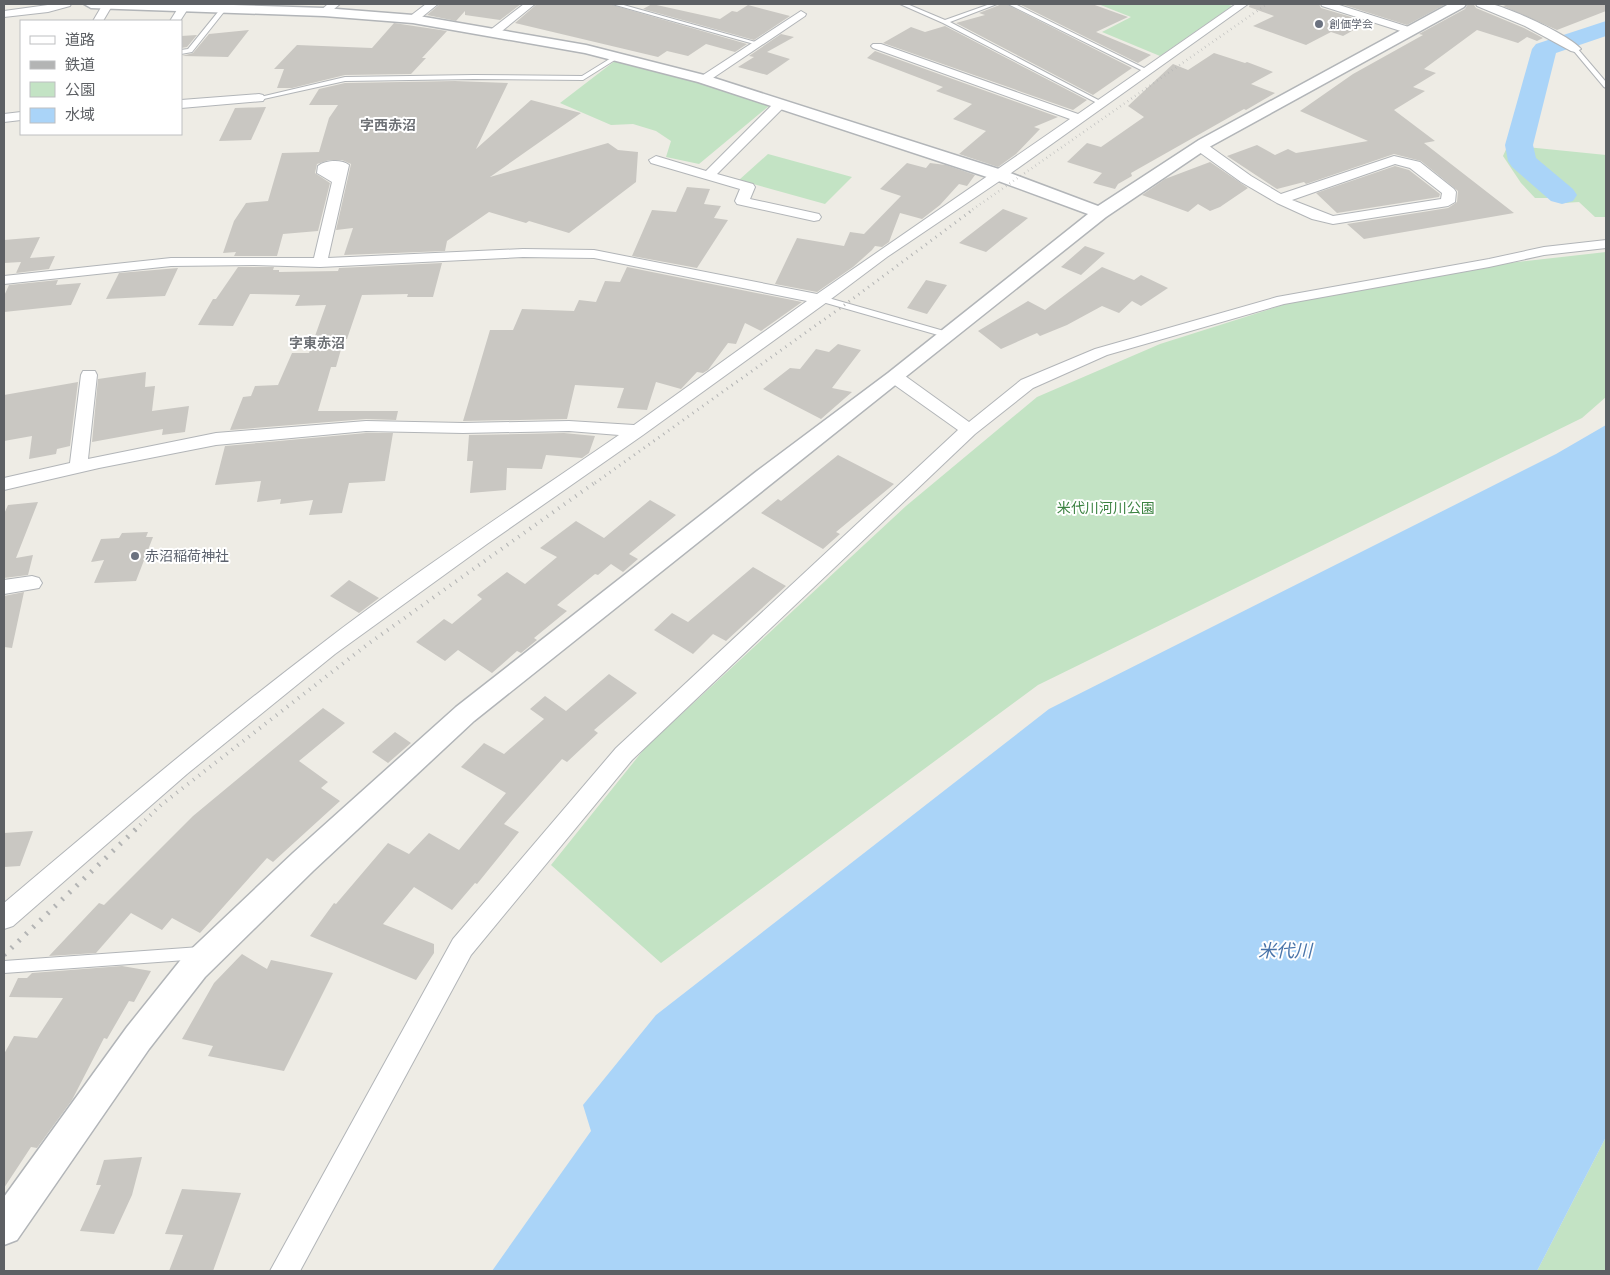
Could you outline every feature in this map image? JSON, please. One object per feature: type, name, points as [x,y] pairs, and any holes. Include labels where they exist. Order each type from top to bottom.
[{"type":"street","points":[[4,14],[48,9],[66,4]]},
{"type":"street","points":[[91,4],[224,8],[330,8],[414,19],[616,57],[703,79],[999,175],[1100,213]]},
{"type":"street","points":[[99,20],[108,4]]},
{"type":"street","points":[[414,19],[433,4]]},
{"type":"street","points":[[492,33],[530,4]]},
{"type":"street","points":[[4,918],[179,768],[328,649],[480,539],[822,300],[882,254],[999,175],[1243,4]]},
{"type":"street","points":[[1326,4],[1410,31]]},
{"type":"street","points":[[4,1227],[138,1038],[194,967],[303,862],[466,714],[765,476],[895,378],[1100,213],[1200,146],[1459,4]]},
{"type":"street","points":[[1481,4],[1521,18],[1575,49]]},
{"type":"street","points":[[176,20],[184,7]]},
{"type":"street","points":[[703,79],[802,14]]},
{"type":"street","points":[[877,46],[1079,118]]},
{"type":"street","points":[[182,104],[259,98]]},
{"type":"street","points":[[708,176],[779,105]]},
{"type":"street","points":[[4,118],[20,116]]},
{"type":"street","points":[[1200,146],[1234,172],[1282,199],[1316,218],[1333,220],[1448,202],[1449,192],[1415,165],[1394,160],[1282,199]]},
{"type":"street","points":[[656,160],[748,187],[742,201],[814,217]]},
{"type":"street","points":[[320,264],[339,180]]},
{"type":"street","points":[[284,1271],[462,947],[624,754],[969,430],[1027,384],[1101,352],[1282,300],[1489,263],[1544,251],[1606,244]]},
{"type":"street","points":[[4,280],[171,262],[254,261],[320,264],[523,253],[594,254],[822,300]]},
{"type":"street","points":[[78,468],[89,375]]},
{"type":"street","points":[[895,378],[969,430]]},
{"type":"street","points":[[4,484],[216,439],[366,426],[463,428],[569,426],[637,431]]},
{"type":"street","points":[[4,587],[32,583]]},
{"type":"lane","points":[[615,4],[756,43]]},
{"type":"lane","points":[[903,4],[945,22],[1100,103]]},
{"type":"lane","points":[[945,22],[994,4]]},
{"type":"lane","points":[[1011,4],[1147,71]]},
{"type":"lane","points":[[182,52],[190,51],[224,8]]},
{"type":"lane","points":[[1575,49],[1606,86]]},
{"type":"lane","points":[[259,98],[345,79],[583,78],[616,57]]},
{"type":"lane","points":[[822,300],[948,335]]},
{"type":"lane","points":[[4,967],[210,952]]},
{"type":"green space","points":[[1098,4],[1226,4],[1232,6],[1160,56],[1102,32],[1131,17]]},
{"type":"green space","points":[[616,60],[701,81],[770,105],[699,164],[666,157],[671,141],[656,131],[633,124],[611,125],[560,103]]},
{"type":"green space","points":[[1508,145],[1606,155],[1606,217],[1595,217],[1579,202],[1564,203],[1559,198],[1535,198],[1521,183],[1503,156]]},
{"type":"green space","points":[[768,154],[852,177],[825,204],[739,180]]},
{"type":"green space","name":"米代川河川公園","points":[[1606,252],[1606,397],[1582,418],[1038,685],[661,963],[551,865],[645,748],[906,506],[1037,397],[1160,344],[1289,303],[1483,266]]},
{"type":"green space","points":[[1606,1137],[1606,1271],[1537,1271]]},
{"type":"water","points":[[1515,149],[1528,150],[1533,166],[1550,176],[1568,194],[1556,195],[1539,183],[1513,158]]},
{"type":"water","name":"米代川","points":[[1606,425],[1606,1137],[1537,1271],[492,1271],[591,1131],[583,1105],[656,1015],[1049,709],[1556,454]]},
{"type":"building","points":[[440,4],[521,4],[500,20],[465,15],[465,11],[456,21],[427,15]]},
{"type":"building","points":[[537,4],[609,4],[747,44],[735,52],[706,44],[688,56],[667,51],[658,57],[515,23]]},
{"type":"building","points":[[652,4],[720,19],[732,11],[737,12],[748,5],[790,16],[754,40],[643,9]]},
{"type":"building","points":[[1006,4],[1132,68],[1093,95],[956,23],[985,15],[979,13]]},
{"type":"building","points":[[1019,4],[1092,4],[1128,17],[1096,32],[1151,55],[1138,63]]},
{"type":"building","name":"創価学会","points":[[1250,4],[1319,4],[1321,8],[1368,22],[1343,36],[1331,32],[1306,45],[1253,26],[1274,16],[1249,7]]},
{"type":"building","points":[[1341,4],[1446,4],[1407,25]]},
{"type":"building","points":[[1468,4],[1474,5],[1476,8],[1543,38],[1537,41],[1527,37],[1518,43],[1477,30],[1424,69],[1436,73],[1413,87],[1425,91],[1394,110],[1435,141],[1424,143],[1514,213],[1364,239],[1347,224],[1448,208],[1457,202],[1458,191],[1421,161],[1394,154],[1306,184],[1304,182],[1277,189],[1227,156],[1257,145],[1275,155],[1288,149],[1296,153],[1368,141],[1300,111],[1353,74],[1423,35],[1419,34],[1465,9]]},
{"type":"building","points":[[1509,4],[1606,4],[1606,11],[1557,30],[1503,6]]},
{"type":"building","points":[[394,23],[447,31],[422,58],[426,58],[411,74],[345,75],[292,88],[277,88],[284,69],[274,69],[297,45],[372,48]]},
{"type":"building","points":[[945,26],[1087,100],[1073,110],[883,43],[911,27],[925,32]]},
{"type":"building","points":[[249,30],[228,57],[182,56],[193,53],[209,34]]},
{"type":"building","points":[[781,34],[794,37],[767,52],[790,59],[767,75],[738,67],[754,57],[749,56]]},
{"type":"building","points":[[197,35],[187,47],[182,48],[182,36]]},
{"type":"building","points":[[875,51],[1058,117],[1034,127],[1040,129],[1016,154],[998,167],[959,154],[986,131],[953,119],[972,104],[936,91],[943,87],[867,58]]},
{"type":"building","points":[[1214,53],[1247,62],[1273,72],[1251,84],[1275,93],[1131,173],[1132,176],[1118,184],[1115,189],[1093,183],[1102,173],[1067,162],[1087,143],[1101,147],[1144,117],[1128,106],[1173,64],[1188,70]]},
{"type":"building","points":[[455,81],[508,83],[476,149],[531,100],[581,113],[490,177],[608,143],[618,150],[638,152],[636,182],[569,233],[489,212],[447,241],[445,251],[344,255],[353,228],[336,230],[351,164],[342,160],[329,160],[317,164],[315,173],[330,183],[318,231],[283,234],[277,256],[234,256],[236,252],[223,253],[234,221],[246,203],[268,201],[282,153],[319,152],[329,118],[338,105],[309,105],[319,89],[345,83]]},
{"type":"building","points":[[266,107],[251,140],[219,141],[235,108]]},
{"type":"building","points":[[1210,162],[1248,188],[1220,207],[1210,211],[1198,204],[1188,212],[1142,195],[1165,179]]},
{"type":"building","points":[[907,163],[926,168],[930,163],[946,165],[975,175],[967,186],[959,184],[940,205],[922,219],[900,213],[889,242],[882,247],[875,246],[853,267],[817,292],[775,284],[797,238],[844,246],[850,232],[864,234],[901,196],[880,189]]},
{"type":"building","points":[[1395,166],[1409,170],[1440,194],[1439,197],[1337,213],[1316,193]]},
{"type":"building","points":[[687,187],[710,189],[704,204],[721,206],[714,218],[728,220],[697,268],[632,256],[652,210],[676,212]]},
{"type":"building","points":[[1003,209],[1028,218],[986,252],[959,243]]},
{"type":"building","points":[[40,237],[30,258],[55,256],[49,269],[16,273],[21,262],[4,263],[4,240]]},
{"type":"building","points":[[1085,246],[1105,253],[1081,275],[1061,267]]},
{"type":"building","points":[[442,263],[433,297],[407,297],[408,294],[362,295],[347,339],[344,339],[336,367],[331,367],[318,411],[398,411],[396,420],[366,419],[230,430],[243,397],[251,396],[255,386],[278,385],[292,353],[309,353],[326,305],[295,306],[300,295],[250,294],[233,326],[198,325],[213,299],[216,299],[238,267],[274,267],[273,270],[279,270],[279,272],[338,271],[339,268]]},
{"type":"building","points":[[627,267],[802,302],[761,331],[745,323],[736,344],[728,343],[708,370],[703,373],[697,372],[681,389],[656,382],[647,410],[617,408],[624,388],[575,385],[567,419],[463,421],[490,330],[513,330],[522,309],[574,311],[579,300],[596,302],[605,281],[620,282]]},
{"type":"building","points":[[1102,267],[1134,280],[1141,275],[1168,288],[1141,306],[1132,301],[1119,313],[1102,306],[1067,325],[1040,336],[1037,333],[1001,349],[978,331],[1028,301],[1045,310]]},
{"type":"building","points":[[178,268],[165,296],[106,299],[119,273]]},
{"type":"building","points":[[58,280],[56,285],[81,283],[71,305],[4,312],[4,296],[9,285]]},
{"type":"building","points":[[926,280],[947,285],[927,314],[907,308]]},
{"type":"building","points":[[838,344],[861,350],[832,388],[852,392],[821,419],[763,389],[790,368],[800,369],[816,349],[829,352]]},
{"type":"building","points":[[146,372],[145,387],[155,386],[152,411],[189,406],[185,432],[162,435],[163,429],[92,442],[98,379]]},
{"type":"building","points":[[78,382],[70,446],[57,449],[56,454],[29,459],[32,436],[4,441],[4,395]]},
{"type":"building","points":[[366,433],[393,433],[385,481],[349,483],[342,513],[309,515],[313,500],[280,504],[281,499],[257,502],[261,481],[215,485],[225,446]]},
{"type":"building","points":[[564,433],[595,436],[589,453],[582,458],[546,455],[542,469],[507,468],[506,490],[470,493],[473,461],[467,461],[469,435]]},
{"type":"building","points":[[838,455],[894,484],[836,532],[840,534],[823,549],[761,513],[778,499],[781,501]]},
{"type":"building","points":[[650,500],[676,515],[629,554],[638,559],[623,572],[611,564],[598,575],[595,574],[557,605],[567,611],[534,638],[537,640],[521,653],[517,651],[492,673],[458,650],[445,661],[416,642],[444,619],[452,624],[482,599],[477,595],[507,572],[525,584],[557,557],[540,548],[576,521],[604,538]]},
{"type":"building","points":[[38,502],[16,558],[33,555],[28,575],[4,578],[4,514],[8,505]]},
{"type":"building","name":"赤沼稲荷神社","points":[[148,532],[146,537],[153,537],[136,581],[94,583],[104,560],[91,562],[101,539],[119,538],[122,533]]},
{"type":"building","points":[[753,567],[786,586],[726,641],[713,634],[693,654],[654,630],[672,613],[688,622]]},
{"type":"building","points":[[349,580],[379,598],[359,613],[330,596]]},
{"type":"building","points":[[24,592],[12,648],[4,647],[4,596]]},
{"type":"building","points":[[609,674],[637,693],[594,730],[598,733],[567,762],[562,759],[504,824],[519,832],[477,884],[475,883],[452,910],[414,887],[383,924],[434,944],[434,953],[416,980],[310,936],[334,903],[336,904],[388,843],[409,854],[429,833],[459,850],[506,793],[461,767],[484,743],[504,754],[544,719],[530,709],[545,696],[566,711]]},
{"type":"building","points":[[323,708],[345,723],[299,761],[328,782],[321,788],[340,801],[273,862],[267,858],[200,933],[172,918],[162,930],[131,913],[96,953],[49,956],[99,903],[104,905],[193,816]]},
{"type":"building","points":[[395,732],[411,743],[388,763],[372,752]]},
{"type":"building","points":[[33,831],[20,866],[4,867],[4,833]]},
{"type":"building","points":[[242,954],[267,969],[271,960],[333,973],[284,1071],[208,1056],[213,1046],[182,1039],[214,983]]},
{"type":"building","points":[[122,966],[151,971],[134,1002],[129,1001],[107,1039],[104,1038],[72,1100],[37,1148],[31,1147],[4,1188],[4,1054],[14,1036],[37,1038],[63,998],[9,997],[18,978],[27,978],[32,973]]},
{"type":"building","points":[[142,1157],[132,1195],[114,1234],[80,1231],[101,1185],[96,1185],[104,1160]]},
{"type":"building","points":[[182,1189],[241,1193],[213,1271],[169,1271],[183,1235],[165,1234]]},
{"type":"waterway","points":[[1562,195],[1522,161],[1519,145],[1521,134],[1545,49],[1606,28]]},
{"type":"railway","points":[[969,212],[1267,4]]},
{"type":"railway","points":[[595,483],[843,306],[971,211]]},
{"type":"railway","points":[[135,830],[161,805],[368,644],[597,481]]},
{"type":"railway","points":[[4,955],[136,829]]},
{"type":"place","name":"創価学会","points":[[1319,24]]},
{"type":"place","name":"赤沼稲荷神社","points":[[135,556]]},
{"type":"district","name":"字西赤沼","points":[[388,125]]},
{"type":"district","name":"字東赤沼","points":[[317,343]]}]
